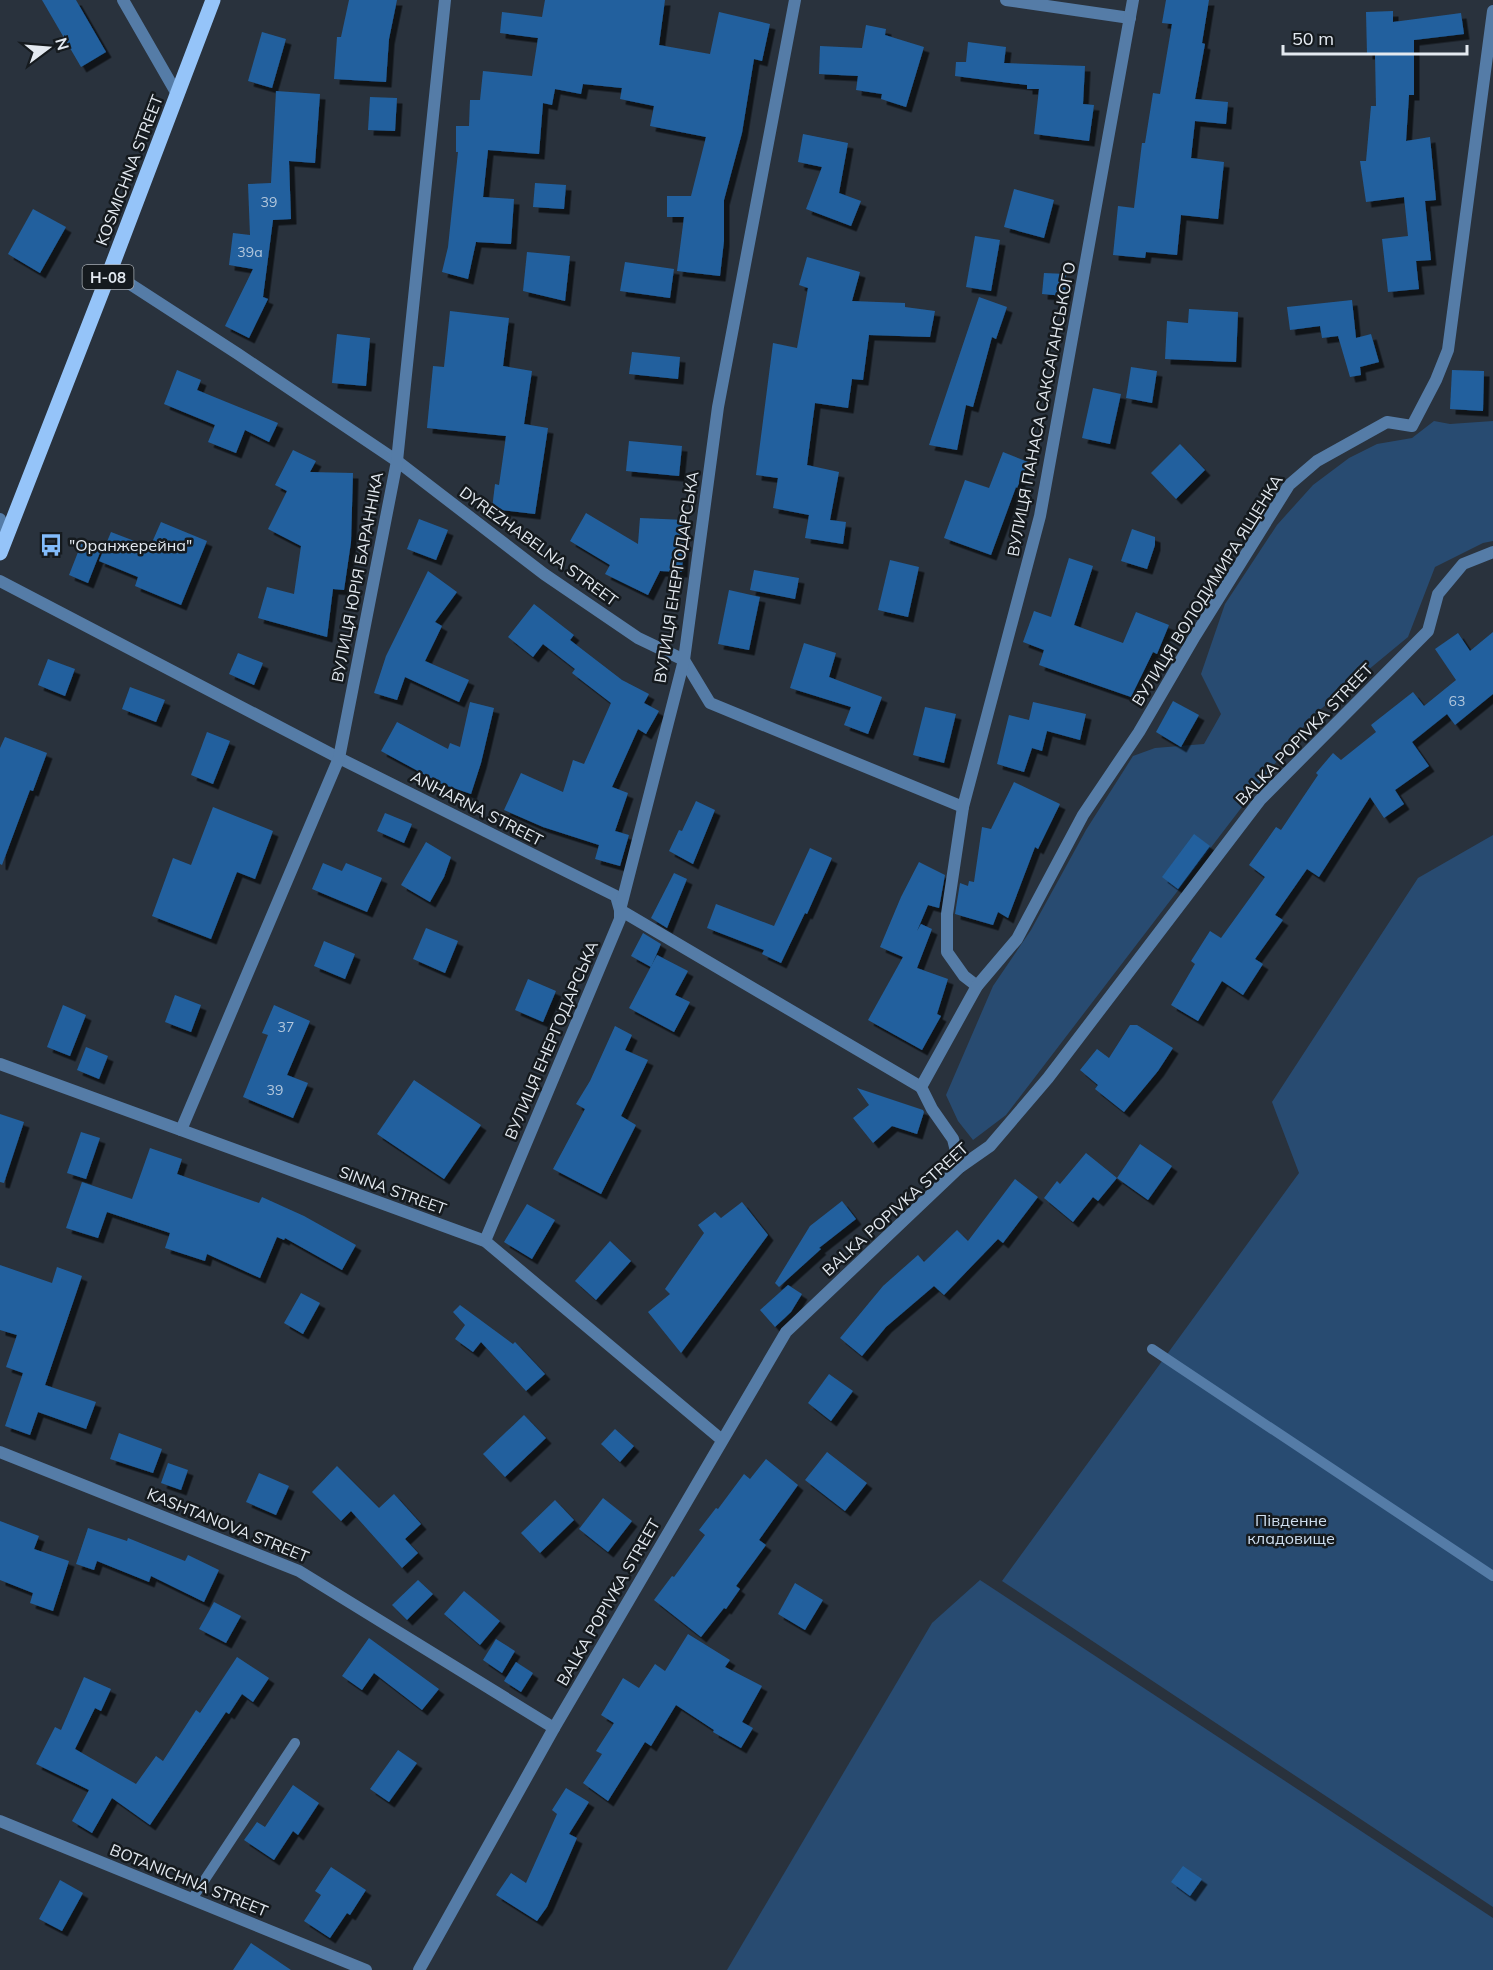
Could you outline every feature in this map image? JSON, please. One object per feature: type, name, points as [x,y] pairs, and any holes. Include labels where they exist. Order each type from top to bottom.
[{"type":"main road","name":"KOSMICHNA STREET","points":[[3,546],[213,0]]},
{"type":"street","points":[[123,0],[177,94]]},
{"type":"street","name":"ВУЛИЦЯ ЮРІЯ БАРАННІКА","points":[[181,1130],[339,758],[397,461],[445,0]]},
{"type":"street","name":"ВУЛИЦЯ ЕНЕРГОДАРСЬКА","points":[[485,1242],[620,919],[620,910],[684,660],[718,407],[795,0]]},
{"type":"street","points":[[1006,0],[1130,18]]},
{"type":"street","name":"ВУЛИЦЯ ПАНАСА САКСАГАНСЬКОГО","points":[[977,986],[964,976],[947,952],[946,914],[963,807],[1040,516],[1133,0]]},
{"type":"street","name":"ВУЛИЦЯ ВОЛОДИМИРА ЯЩЕНКА","points":[[921,1087],[977,986],[1017,939],[1083,815],[1139,732],[1195,636],[1289,485],[1317,461],[1387,422],[1412,426],[1448,350],[1493,11]]},
{"type":"street","name":"DYREZHABELNA STREET","points":[[110,272],[238,354],[397,461],[544,574],[638,639],[684,660]]},
{"type":"street","points":[[0,519],[3,546]]},
{"type":"street","name":"BALKA POPIVKA STREET","points":[[419,1970],[554,1728],[786,1332],[960,1167],[990,1146],[1048,1078],[1260,800],[1428,631],[1438,594],[1463,564],[1493,552]]},
{"type":"street","name":"ANHARNA STREET","points":[[0,581],[339,758],[616,896],[620,910],[921,1087]]},
{"type":"street","points":[[684,660],[710,703],[963,807]]},
{"type":"street","name":"SINNA STREET","points":[[0,1064],[485,1242],[722,1440]]},
{"type":"street","points":[[921,1087],[932,1109],[953,1139],[960,1167]]},
{"type":"street","name":"KASHTANOVA STREET","points":[[0,1452],[299,1570],[554,1728]]},
{"type":"street","name":"BOTANICHNA STREET","points":[[0,1821],[366,1970]]},
{"type":"lane","points":[[1152,1348],[1493,1576]]},
{"type":"lane","points":[[192,1899],[295,1743]]},
{"type":"green space","points":[[1434,421],[1450,424],[1493,421],[1493,541],[1483,543],[1435,567],[1408,637],[1310,718],[1006,1115],[973,1140],[958,1121],[946,1095],[993,986],[1031,930],[1086,830],[1133,756],[1155,748],[1204,744],[1221,714],[1201,674],[1225,604],[1277,525],[1313,485],[1349,458],[1377,444],[1412,438]]},
{"type":"green space","name":"Південне кладовище","points":[[1493,835],[1493,1907],[1002,1581],[1299,1173],[1272,1102],[1418,878]]},
{"type":"green space","points":[[980,1580],[1493,1918],[1493,1970],[727,1970],[932,1623]]},
{"type":"building","points":[[42,0],[76,0],[106,52],[81,67]]},
{"type":"building","points":[[349,0],[397,0],[389,39],[386,82],[334,79],[337,37],[341,37]]},
{"type":"building","points":[[545,0],[665,0],[659,45],[710,54],[719,12],[770,24],[762,61],[754,59],[742,133],[724,200],[724,241],[720,276],[677,271],[684,217],[667,217],[667,196],[691,196],[706,137],[650,126],[654,106],[620,99],[622,88],[583,84],[581,94],[555,89],[552,105],[543,103],[539,154],[488,150],[483,197],[514,199],[511,244],[476,242],[468,279],[442,272],[448,247],[458,152],[456,152],[456,126],[469,126],[470,100],[480,100],[483,71],[532,76],[538,38],[500,33],[502,12],[542,17]]},
{"type":"building","points":[[1166,0],[1209,0],[1202,43],[1205,44],[1195,99],[1228,102],[1226,124],[1195,121],[1191,158],[1224,162],[1218,219],[1181,215],[1177,255],[1146,252],[1145,258],[1113,255],[1118,206],[1134,208],[1142,143],[1145,143],[1153,93],[1160,94],[1172,24],[1162,23]]},
{"type":"building","points":[[1393,11],[1393,22],[1461,13],[1464,34],[1414,40],[1414,95],[1409,95],[1406,141],[1430,137],[1436,200],[1425,201],[1431,260],[1416,261],[1419,289],[1388,292],[1382,239],[1408,236],[1404,197],[1366,202],[1360,161],[1366,161],[1371,106],[1376,106],[1375,54],[1367,54],[1366,12]]},
{"type":"building","points":[[866,25],[886,29],[885,35],[924,47],[906,107],[881,99],[882,94],[856,90],[858,76],[819,74],[820,46],[862,48]]},
{"type":"building","points":[[262,32],[286,39],[272,88],[248,81]]},
{"type":"building","points":[[968,42],[1006,47],[1004,63],[1085,66],[1083,104],[1094,105],[1089,141],[1034,134],[1039,89],[1027,89],[1027,85],[955,76],[956,62],[966,62]]},
{"type":"building","points":[[276,91],[320,94],[315,163],[289,161],[291,219],[273,220],[263,297],[268,299],[249,338],[225,326],[253,269],[229,265],[233,233],[250,235],[248,184],[271,183]]},
{"type":"building","points":[[370,97],[397,98],[395,131],[368,130]]},
{"type":"building","points":[[803,134],[848,143],[839,193],[861,201],[851,226],[806,209],[822,167],[798,162]]},
{"type":"building","points":[[535,183],[566,185],[564,209],[533,207]]},
{"type":"building","points":[[1014,189],[1054,200],[1044,238],[1004,227]]},
{"type":"building","points":[[33,209],[66,227],[40,273],[8,254]]},
{"type":"building","points":[[975,236],[1000,240],[991,291],[966,287]]},
{"type":"building","points":[[527,252],[570,256],[565,301],[523,291]]},
{"type":"building","points":[[807,257],[860,272],[852,301],[905,303],[905,307],[935,311],[930,337],[869,335],[863,380],[852,379],[848,408],[815,403],[807,465],[839,472],[830,520],[846,522],[843,544],[805,538],[809,515],[773,508],[778,478],[756,475],[773,343],[797,348],[808,288],[799,285]]},
{"type":"building","points":[[625,262],[674,269],[670,298],[620,291]]},
{"type":"building","points":[[1044,273],[1066,274],[1065,296],[1042,294]]},
{"type":"building","points":[[979,297],[1007,307],[996,339],[992,337],[973,407],[966,405],[957,450],[929,445]]},
{"type":"building","points":[[1352,300],[1356,338],[1371,334],[1379,362],[1360,367],[1361,375],[1350,377],[1338,336],[1322,338],[1320,326],[1290,330],[1287,307]]},
{"type":"building","points":[[1189,309],[1238,312],[1236,362],[1165,359],[1167,321],[1188,323]]},
{"type":"building","points":[[450,311],[509,318],[503,366],[532,371],[524,424],[548,428],[535,514],[492,509],[495,484],[499,485],[506,436],[427,428],[433,366],[444,367]]},
{"type":"building","points":[[337,334],[370,338],[366,386],[332,383]]},
{"type":"building","points":[[632,352],[680,357],[678,379],[629,374]]},
{"type":"building","points":[[1131,367],[1157,371],[1152,403],[1126,398]]},
{"type":"building","points":[[177,370],[201,380],[197,390],[278,423],[269,442],[245,430],[236,453],[208,442],[215,425],[164,404]]},
{"type":"building","points":[[1452,370],[1484,371],[1483,411],[1450,409]]},
{"type":"building","points":[[1093,388],[1121,394],[1110,444],[1082,438]]},
{"type":"building","points":[[629,441],[682,446],[679,476],[626,471]]},
{"type":"building","points":[[1180,444],[1205,470],[1176,499],[1151,473]]},
{"type":"building","points":[[293,450],[316,461],[310,472],[353,473],[351,542],[344,590],[333,589],[327,637],[258,618],[267,587],[294,594],[301,546],[268,529],[287,491],[275,485]]},
{"type":"building","points":[[1003,452],[1028,462],[1016,487],[991,555],[944,538],[965,480],[989,488]]},
{"type":"building","points":[[586,513],[638,544],[640,518],[685,520],[682,572],[660,571],[648,595],[605,574],[610,565],[570,541]]},
{"type":"building","points":[[419,519],[448,530],[436,560],[407,549]]},
{"type":"building","points":[[161,522],[207,541],[181,605],[135,586],[138,577],[99,561],[111,532],[150,547]]},
{"type":"building","points":[[1132,529],[1155,537],[1155,545],[1147,569],[1121,561]]},
{"type":"building","points":[[82,542],[101,550],[88,583],[69,575]]},
{"type":"building","points":[[1069,558],[1093,566],[1074,625],[1123,643],[1136,612],[1169,625],[1157,654],[1153,652],[1131,697],[1039,665],[1044,650],[1023,642],[1034,611],[1051,617]]},
{"type":"building","points":[[890,560],[919,567],[908,617],[878,610]]},
{"type":"building","points":[[754,570],[799,578],[795,599],[750,590]]},
{"type":"building","points":[[428,571],[457,592],[435,622],[442,626],[425,661],[469,680],[459,702],[405,677],[397,700],[374,693],[386,656]]},
{"type":"building","points":[[729,590],[760,597],[749,650],[718,644]]},
{"type":"building","points":[[534,604],[574,635],[570,640],[622,680],[649,694],[644,703],[659,711],[646,734],[638,729],[612,787],[628,793],[615,831],[629,835],[620,866],[595,859],[599,845],[543,827],[504,810],[521,773],[563,792],[573,760],[584,764],[611,703],[572,673],[575,669],[543,644],[533,657],[508,637]]},
{"type":"building","points":[[1493,632],[1493,694],[1455,725],[1447,714],[1412,742],[1429,766],[1395,790],[1404,804],[1384,818],[1370,797],[1319,877],[1307,869],[1275,915],[1283,920],[1255,959],[1263,964],[1243,995],[1222,981],[1198,1021],[1171,1005],[1195,964],[1191,961],[1210,931],[1221,938],[1265,877],[1249,865],[1276,827],[1281,830],[1318,775],[1316,773],[1333,753],[1341,760],[1376,732],[1371,725],[1413,692],[1424,706],[1456,680],[1435,649],[1458,633],[1470,651]]},
{"type":"building","points":[[804,643],[836,653],[829,677],[882,697],[868,734],[844,725],[851,707],[790,688]]},
{"type":"building","points":[[238,653],[263,663],[254,685],[229,674]]},
{"type":"building","points":[[48,659],[75,669],[65,696],[38,685]]},
{"type":"building","points":[[130,687],[165,700],[156,722],[122,709]]},
{"type":"building","points":[[1173,701],[1199,715],[1181,747],[1156,732]]},
{"type":"building","points":[[470,702],[494,708],[471,794],[442,784],[381,751],[397,722],[448,749],[450,743],[460,747]]},
{"type":"building","points":[[1033,702],[1086,714],[1080,740],[1047,731],[1042,751],[1032,748],[1024,772],[997,764],[1009,715],[1029,720]]},
{"type":"building","points":[[925,707],[956,714],[944,763],[913,755]]},
{"type":"building","points":[[207,732],[230,741],[213,784],[191,775]]},
{"type":"building","points":[[5,737],[47,753],[33,791],[30,790],[2,865],[0,864],[0,748]]},
{"type":"building","points":[[1014,782],[1060,804],[1038,849],[1035,847],[1008,918],[998,912],[993,925],[955,914],[960,883],[968,886],[969,881],[974,882],[982,827],[991,829]]},
{"type":"building","points":[[696,801],[715,810],[693,864],[669,851],[679,830],[682,831]]},
{"type":"building","points":[[213,807],[273,831],[255,879],[237,872],[211,939],[152,916],[173,858],[191,865]]},
{"type":"building","points":[[385,813],[412,824],[404,843],[377,831]]},
{"type":"building","points":[[1194,834],[1210,846],[1178,889],[1162,877]]},
{"type":"building","points":[[426,842],[451,857],[444,877],[430,902],[401,885]]},
{"type":"building","points":[[810,848],[832,858],[807,914],[805,913],[781,963],[762,954],[764,950],[707,928],[716,904],[774,926]]},
{"type":"building","points":[[919,862],[945,875],[939,908],[928,905],[917,931],[921,924],[932,929],[917,968],[948,979],[937,1014],[941,1016],[922,1050],[868,1020],[903,957],[880,947]]},
{"type":"building","points":[[323,863],[342,871],[346,863],[382,878],[367,912],[312,889]]},
{"type":"building","points":[[674,873],[687,879],[667,928],[651,918]]},
{"type":"building","points":[[426,928],[458,941],[445,973],[413,959]]},
{"type":"building","points":[[643,933],[661,944],[651,967],[631,956]]},
{"type":"building","points":[[324,941],[355,954],[345,979],[314,966]]},
{"type":"building","points":[[657,955],[688,971],[675,995],[690,1002],[674,1032],[629,1008]]},
{"type":"building","points":[[528,979],[556,991],[543,1022],[515,1010]]},
{"type":"building","points":[[175,995],[201,1005],[191,1032],[165,1022]]},
{"type":"building","points":[[63,1005],[86,1015],[70,1056],[47,1047]]},
{"type":"building","points":[[274,1005],[310,1021],[287,1075],[308,1083],[293,1118],[243,1097],[268,1035],[262,1033]]},
{"type":"building","points":[[1130,1025],[1137,1025],[1173,1048],[1158,1071],[1124,1112],[1095,1089],[1098,1085],[1080,1070],[1097,1049],[1109,1058]]},
{"type":"building","points":[[615,1026],[632,1035],[625,1050],[648,1060],[621,1116],[636,1125],[601,1194],[553,1169],[585,1109],[576,1104],[590,1081]]},
{"type":"building","points":[[86,1047],[108,1056],[99,1079],[77,1070]]},
{"type":"building","points":[[414,1080],[481,1125],[444,1179],[377,1134]]},
{"type":"building","points":[[857,1088],[923,1110],[917,1134],[892,1126],[873,1143],[853,1118],[869,1105]]},
{"type":"building","points":[[0,1114],[24,1122],[4,1183],[0,1182]]},
{"type":"building","points":[[81,1132],[100,1138],[86,1179],[67,1173]]},
{"type":"building","points":[[1140,1144],[1172,1166],[1148,1200],[1117,1178]]},
{"type":"building","points":[[150,1148],[182,1159],[177,1174],[259,1203],[262,1197],[304,1216],[356,1245],[342,1270],[285,1238],[284,1240],[277,1237],[260,1278],[207,1254],[205,1261],[165,1248],[170,1233],[107,1212],[98,1238],[66,1228],[82,1182],[132,1199]]},
{"type":"building","points":[[1086,1153],[1117,1178],[1098,1201],[1093,1197],[1073,1222],[1044,1198],[1057,1181],[1060,1184]]},
{"type":"building","points":[[1015,1179],[1038,1197],[1003,1243],[998,1239],[944,1295],[934,1286],[886,1327],[862,1356],[840,1338],[883,1286],[918,1255],[924,1262],[957,1230],[968,1241]]},
{"type":"building","points":[[842,1201],[856,1219],[819,1248],[821,1249],[779,1287],[775,1283],[810,1226]]},
{"type":"building","points":[[742,1202],[768,1235],[681,1353],[648,1312],[670,1294],[665,1289],[704,1233],[698,1225],[715,1212],[721,1218]]},
{"type":"building","points":[[527,1204],[555,1220],[532,1259],[504,1242]]},
{"type":"building","points":[[610,1241],[631,1261],[596,1300],[575,1281]]},
{"type":"building","points":[[0,1265],[52,1283],[57,1267],[82,1276],[45,1385],[96,1402],[86,1429],[38,1412],[30,1435],[5,1426],[23,1373],[6,1367],[17,1335],[0,1330]]},
{"type":"building","points":[[788,1285],[802,1294],[791,1312],[775,1327],[760,1310]]},
{"type":"building","points":[[301,1293],[320,1303],[303,1334],[284,1323]]},
{"type":"building","points":[[460,1305],[513,1344],[515,1342],[545,1374],[526,1391],[481,1342],[473,1352],[455,1339],[465,1325],[453,1312]]},
{"type":"building","points":[[829,1374],[853,1391],[831,1421],[808,1403]]},
{"type":"building","points":[[524,1415],[546,1438],[505,1477],[483,1454]]},
{"type":"building","points":[[615,1429],[634,1446],[620,1462],[601,1444]]},
{"type":"building","points":[[119,1433],[162,1449],[153,1473],[110,1459]]},
{"type":"building","points":[[827,1452],[867,1483],[845,1511],[805,1480]]},
{"type":"building","points":[[766,1459],[798,1485],[759,1540],[766,1545],[736,1586],[740,1589],[701,1637],[654,1600],[705,1535],[699,1530],[716,1508],[718,1509],[744,1474],[750,1479]]},
{"type":"building","points":[[168,1463],[188,1470],[181,1490],[161,1483]]},
{"type":"building","points":[[337,1466],[379,1508],[394,1494],[421,1524],[405,1539],[418,1553],[402,1568],[351,1511],[341,1521],[312,1492]]},
{"type":"building","points":[[259,1473],[289,1486],[276,1515],[246,1502]]},
{"type":"building","points":[[603,1498],[632,1521],[608,1552],[579,1529]]},
{"type":"building","points":[[555,1500],[574,1520],[540,1553],[521,1533]]},
{"type":"building","points":[[0,1521],[39,1536],[34,1549],[69,1561],[53,1611],[30,1603],[33,1593],[0,1580]]},
{"type":"building","points":[[88,1528],[127,1541],[128,1538],[185,1561],[188,1555],[219,1570],[204,1602],[151,1576],[149,1582],[97,1561],[94,1570],[76,1564]]},
{"type":"building","points":[[418,1580],[433,1594],[407,1620],[392,1605]]},
{"type":"building","points":[[795,1583],[823,1600],[805,1630],[778,1614]]},
{"type":"building","points":[[464,1591],[500,1621],[480,1645],[444,1614]]},
{"type":"building","points":[[214,1602],[241,1616],[226,1643],[199,1629]]},
{"type":"building","points":[[688,1634],[730,1660],[725,1667],[762,1686],[742,1722],[753,1728],[741,1748],[713,1732],[714,1730],[676,1705],[651,1746],[645,1742],[608,1801],[583,1783],[602,1754],[596,1751],[614,1723],[601,1715],[623,1678],[639,1688],[655,1664],[665,1671]]},
{"type":"building","points":[[369,1638],[439,1689],[422,1710],[374,1673],[362,1690],[342,1676]]},
{"type":"building","points":[[496,1639],[515,1651],[502,1673],[483,1660]]},
{"type":"building","points":[[237,1657],[269,1678],[253,1702],[242,1694],[229,1714],[226,1712],[150,1825],[112,1798],[92,1833],[72,1821],[89,1790],[36,1764],[55,1727],[61,1730],[84,1677],[111,1689],[101,1711],[95,1708],[75,1749],[136,1784],[156,1756],[163,1761],[196,1710],[200,1713]]},
{"type":"building","points":[[516,1662],[533,1673],[521,1692],[504,1681]]},
{"type":"building","points":[[398,1750],[417,1763],[389,1802],[370,1789]]},
{"type":"building","points":[[293,1785],[319,1803],[298,1835],[293,1831],[274,1860],[244,1840],[257,1822],[265,1827]]},
{"type":"building","points":[[566,1788],[589,1802],[569,1834],[577,1838],[547,1907],[537,1921],[496,1895],[511,1873],[526,1883],[557,1814],[552,1810]]},
{"type":"building","points":[[1183,1866],[1202,1879],[1190,1896],[1171,1882]]},
{"type":"building","points":[[331,1867],[366,1890],[350,1915],[347,1913],[330,1938],[304,1921],[321,1895],[315,1891]]},
{"type":"building","points":[[60,1880],[83,1893],[62,1931],[39,1919]]},
{"type":"building","points":[[251,1943],[291,1970],[233,1970]]},
{"type":"place","name":"\"Оранжерейна\"","points":[[51,545]]}]
